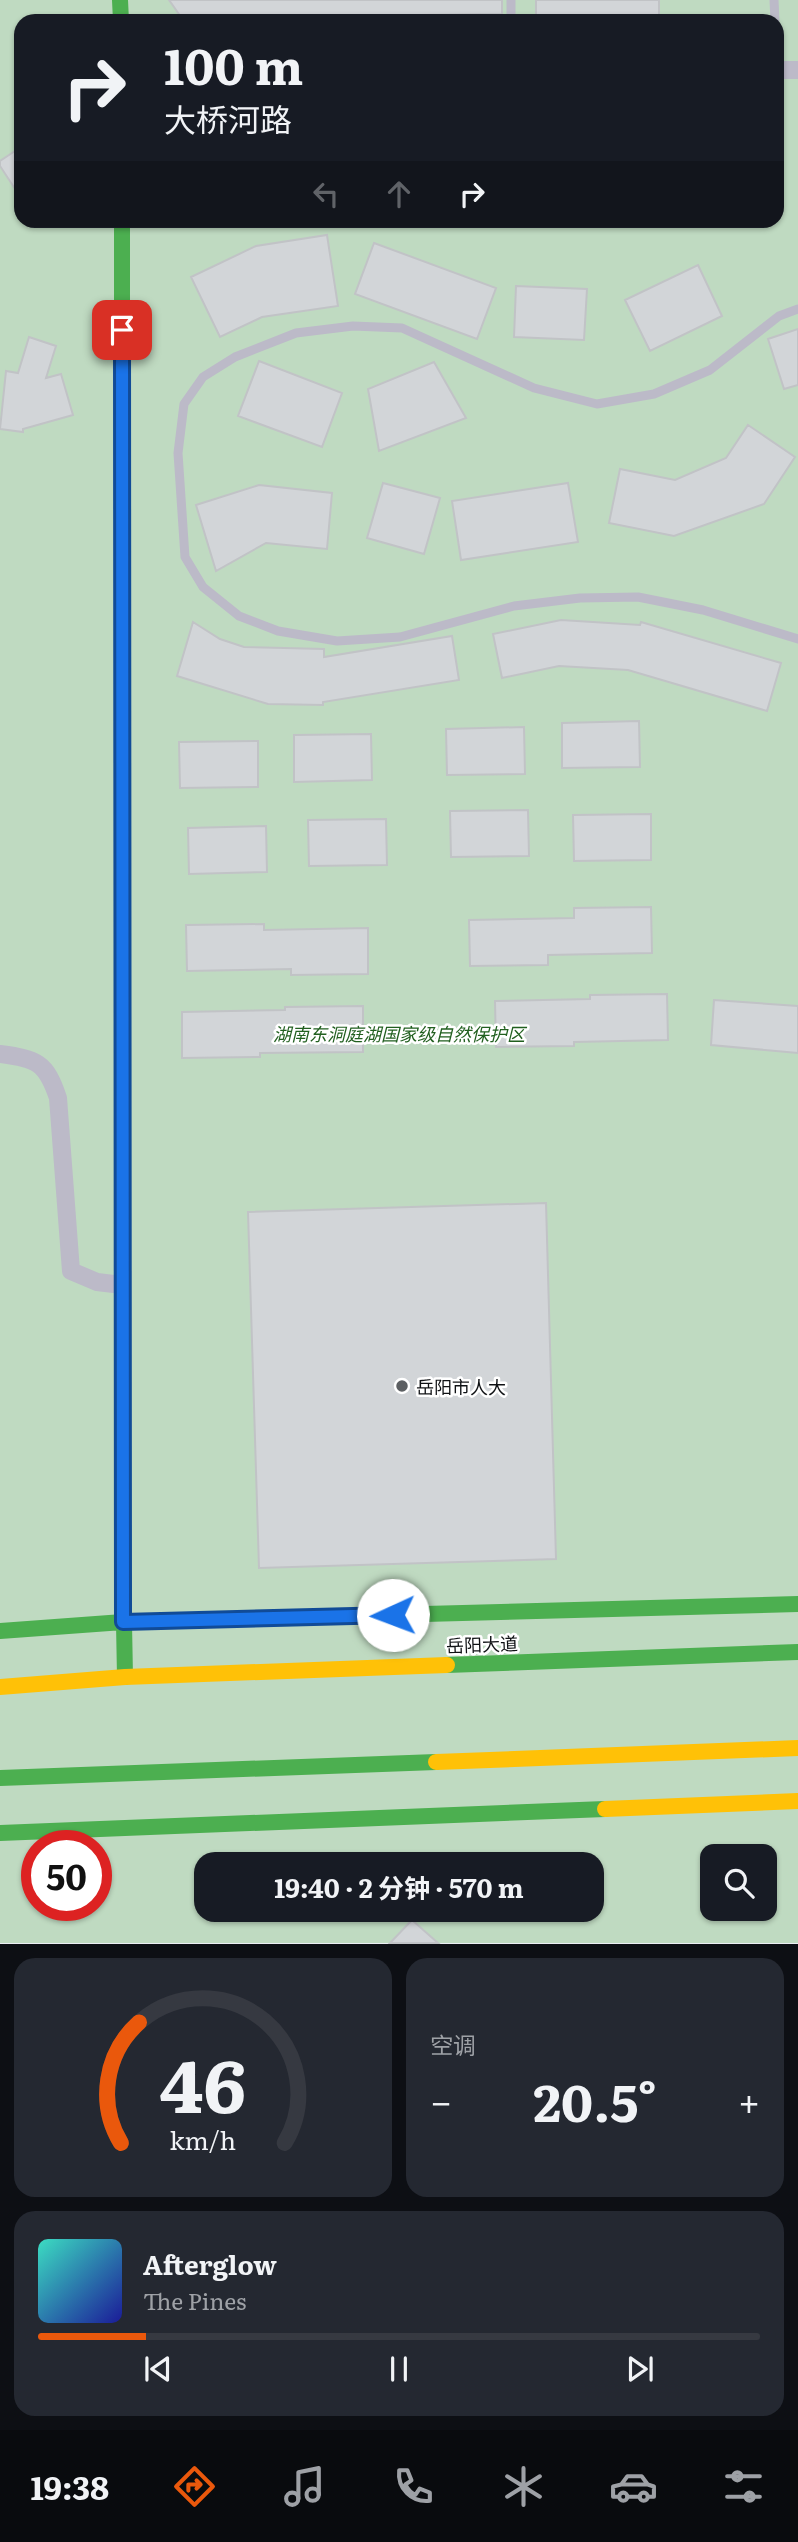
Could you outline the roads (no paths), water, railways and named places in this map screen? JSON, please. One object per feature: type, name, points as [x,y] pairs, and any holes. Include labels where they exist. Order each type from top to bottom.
[{"type":"main road","points":[[122,228],[122,1285],[125,1676]]},
{"type":"main road","points":[[0,1631],[123,1622],[798,1604]]},
{"type":"main road","name":"岳阳大道","points":[[0,1686],[125,1676],[798,1652]]},
{"type":"main road","points":[[0,1778],[798,1748]]},
{"type":"main road","points":[[0,1833],[798,1801]]},
{"type":"street","points":[[0,1054],[26,1057],[49,1073],[58,1098],[71,1271],[97,1282],[122,1285]]},
{"type":"lane","points":[[798,309],[779,316],[710,370],[654,394],[597,404],[534,388],[402,328],[353,326],[296,332],[235,357],[203,377],[184,404],[178,453],[186,556],[203,587],[239,616],[278,631],[337,641],[400,637],[514,606],[580,598],[638,597],[703,610],[798,639]]},
{"type":"place","name":"岳阳市人大","points":[[402,1386]]},
{"type":"park label","name":"湖南东洞庭湖国家级自然保护区","points":[[399,1033]]}]
